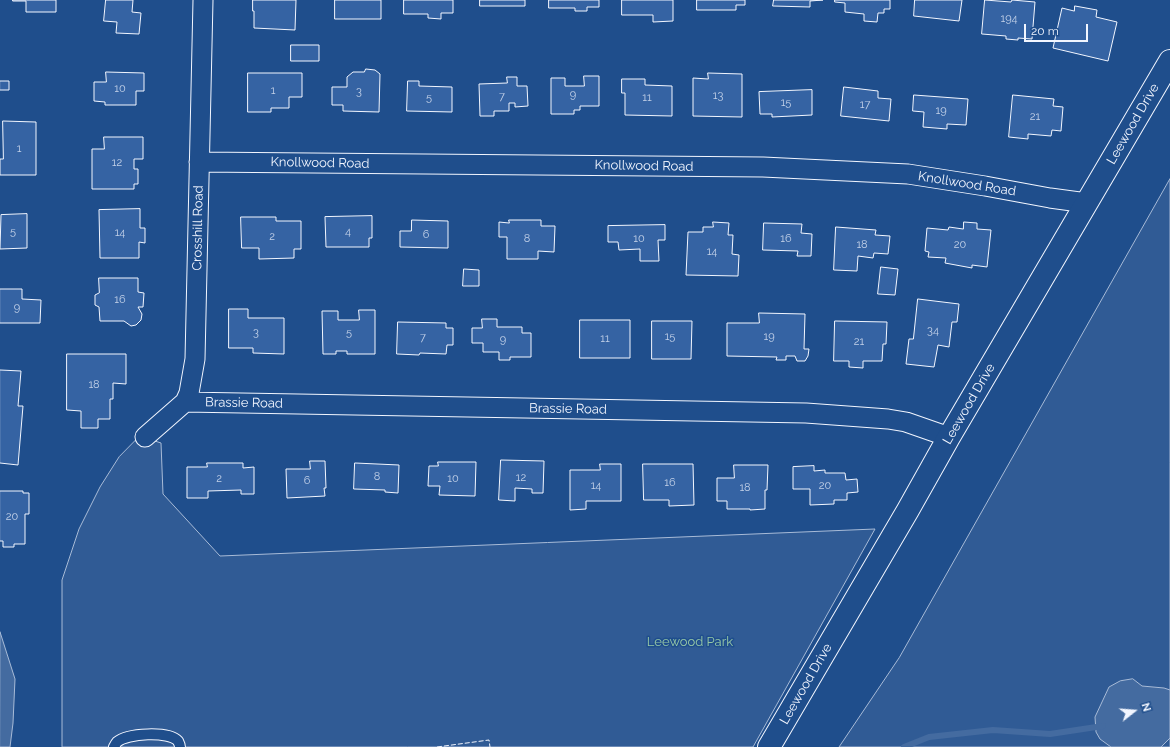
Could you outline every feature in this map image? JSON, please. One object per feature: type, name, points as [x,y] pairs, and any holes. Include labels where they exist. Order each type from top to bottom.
[{"type":"street","name":"Crosshill Road","points":[[145,437],[184,402],[189,393],[195,359],[203,0]]},
{"type":"street","name":"Leewood Drive","points":[[769,747],[1170,61]]},
{"type":"street","name":"Knollwood Road","points":[[199,162],[763,167],[908,174],[1087,203]]},
{"type":"street","name":"Brassie Road","points":[[184,402],[806,413],[906,422],[949,437]]},
{"type":"lane","points":[[114,747],[118,741],[129,736],[151,734],[167,735],[178,741],[180,747]]},
{"type":"green space","points":[[1170,179],[1170,747],[839,747],[899,658]]},
{"type":"green space","name":"Leewood Park","points":[[140,436],[161,443],[163,494],[220,556],[875,529],[753,747],[62,747],[62,580],[79,529],[100,487],[119,457]]},
{"type":"shaded area","points":[[0,632],[15,679],[13,723],[10,747],[0,747]]},
{"type":"shaded area","points":[[1133,679],[1142,686],[1170,690],[1170,738],[1161,747],[1111,747],[1100,739],[1096,732],[1095,717],[1109,687],[1120,681]]},
{"type":"building","points":[[13,0],[56,0],[56,12],[26,12],[26,1]]},
{"type":"building","points":[[106,0],[133,0],[132,12],[141,13],[139,34],[116,33],[117,22],[104,21]]},
{"type":"building","points":[[253,0],[296,0],[295,30],[254,28]]},
{"type":"building","points":[[335,0],[381,0],[381,19],[335,19]]},
{"type":"building","points":[[404,0],[453,0],[453,13],[441,13],[441,19],[428,18],[428,14],[404,14]]},
{"type":"building","points":[[480,0],[525,0],[525,6],[480,6]]},
{"type":"building","points":[[549,0],[599,0],[599,7],[587,7],[587,11],[575,11],[575,8],[549,8]]},
{"type":"building","points":[[622,0],[673,0],[673,21],[653,22],[653,15],[622,15]]},
{"type":"building","points":[[697,0],[745,0],[745,5],[736,5],[736,10],[697,10]]},
{"type":"building","points":[[774,0],[823,0],[810,1],[810,7],[773,6]]},
{"type":"building","points":[[835,0],[890,0],[890,9],[884,9],[884,13],[878,13],[877,22],[864,21],[864,14],[845,12],[845,3],[835,2]]},
{"type":"building","points":[[915,0],[962,0],[959,21],[914,16]]},
{"type":"building","points":[[985,0],[1035,2],[1032,39],[1006,39],[1006,36],[982,34]]},
{"type":"building","points":[[1075,6],[1097,10],[1096,17],[1117,22],[1108,61],[1053,48],[1062,8],[1074,11]]},
{"type":"building","points":[[291,45],[319,45],[319,61],[291,61]]},
{"type":"building","points":[[366,69],[375,70],[380,74],[379,112],[343,111],[343,105],[332,105],[332,87],[347,87],[347,77],[353,72],[364,72]]},
{"type":"building","points":[[106,72],[144,73],[144,91],[136,91],[136,105],[105,105],[105,102],[94,101],[94,82],[106,82]]},
{"type":"building","points":[[248,73],[302,73],[302,97],[289,97],[289,108],[271,108],[271,112],[248,112]]},
{"type":"building","points":[[708,73],[742,74],[742,117],[693,116],[693,78],[708,79]]},
{"type":"building","points":[[584,76],[599,76],[599,106],[580,106],[580,110],[574,110],[574,114],[551,114],[551,78],[565,78],[565,86],[584,86]]},
{"type":"building","points":[[507,77],[517,77],[517,86],[527,86],[528,106],[515,107],[515,103],[509,103],[509,111],[494,111],[494,116],[480,116],[479,84],[507,83]]},
{"type":"building","points":[[622,79],[645,79],[645,85],[672,86],[672,116],[625,115],[625,93],[622,93]]},
{"type":"building","points":[[0,81],[9,81],[9,90],[0,90]]},
{"type":"building","points":[[408,81],[419,81],[419,86],[452,87],[452,112],[407,111]]},
{"type":"building","points":[[844,87],[878,91],[878,98],[891,99],[889,121],[841,116]]},
{"type":"building","points":[[812,90],[812,115],[772,117],[772,114],[760,114],[759,92]]},
{"type":"building","points":[[914,95],[968,99],[966,125],[947,124],[947,129],[923,127],[924,112],[913,111]]},
{"type":"building","points":[[1013,95],[1054,99],[1053,106],[1063,107],[1061,131],[1052,130],[1051,136],[1028,134],[1028,139],[1009,137]]},
{"type":"building","points":[[3,121],[36,122],[36,175],[0,175],[0,159],[3,159]]},
{"type":"building","points":[[104,137],[143,137],[143,159],[134,159],[134,169],[138,169],[138,184],[134,184],[134,189],[92,189],[92,149],[104,149]]},
{"type":"building","points":[[140,209],[140,228],[145,228],[145,243],[139,242],[139,258],[100,258],[99,210]]},
{"type":"building","points":[[27,214],[27,248],[0,249],[1,215]]},
{"type":"building","points":[[372,216],[372,238],[369,238],[369,247],[326,247],[325,217]]},
{"type":"building","points":[[241,217],[276,217],[276,221],[301,221],[301,249],[294,249],[294,258],[259,259],[259,248],[242,248]]},
{"type":"building","points":[[412,220],[448,221],[448,248],[400,247],[400,231],[411,231]]},
{"type":"building","points":[[509,220],[541,220],[541,226],[555,226],[554,252],[538,251],[538,259],[507,259],[507,237],[499,237],[499,222],[509,223]]},
{"type":"building","points":[[713,222],[729,223],[728,235],[733,235],[732,254],[739,255],[738,276],[686,275],[688,232],[703,232],[703,227],[713,227]]},
{"type":"building","points":[[964,222],[977,223],[977,229],[991,230],[987,267],[972,265],[972,268],[945,263],[946,258],[928,257],[929,252],[925,251],[927,228],[948,230],[949,227],[963,229]]},
{"type":"building","points":[[764,223],[802,224],[801,233],[812,234],[811,256],[797,256],[798,251],[763,250]]},
{"type":"building","points":[[665,225],[665,240],[658,240],[659,261],[640,261],[640,249],[619,250],[618,242],[608,242],[608,226]]},
{"type":"building","points":[[836,227],[876,230],[875,235],[890,236],[888,254],[874,253],[873,258],[858,256],[857,271],[834,270]]},
{"type":"building","points":[[881,267],[898,269],[895,295],[878,294]]},
{"type":"building","points":[[464,269],[479,270],[479,286],[463,286]]},
{"type":"building","points":[[99,278],[138,278],[138,292],[144,293],[143,307],[138,307],[142,314],[141,320],[136,325],[131,326],[124,321],[100,321],[99,307],[95,305],[95,295],[99,293]]},
{"type":"building","points":[[0,289],[22,289],[22,299],[41,300],[40,323],[0,323]]},
{"type":"building","points":[[918,299],[959,304],[957,322],[952,322],[949,347],[938,345],[934,367],[906,364],[909,339],[913,339]]},
{"type":"building","points":[[229,309],[248,309],[248,318],[284,318],[284,354],[253,353],[253,348],[229,348]]},
{"type":"building","points":[[359,310],[375,310],[375,354],[347,354],[347,351],[336,351],[336,354],[323,354],[322,311],[338,311],[338,320],[359,320]]},
{"type":"building","points":[[759,313],[805,314],[804,349],[809,349],[808,356],[805,361],[797,361],[795,356],[786,356],[786,360],[776,360],[777,357],[727,356],[727,323],[759,323]]},
{"type":"building","points":[[482,319],[497,319],[497,327],[522,327],[522,333],[531,333],[531,357],[510,357],[510,360],[499,360],[499,352],[483,352],[483,343],[472,343],[472,328],[482,328]]},
{"type":"building","points":[[580,320],[630,320],[630,358],[580,358]]},
{"type":"building","points":[[652,321],[692,321],[691,359],[652,359]]},
{"type":"building","points":[[835,321],[887,322],[886,344],[883,344],[882,361],[863,361],[863,368],[849,367],[849,361],[834,361]]},
{"type":"building","points":[[398,322],[446,323],[446,328],[453,328],[453,345],[447,345],[446,354],[397,354]]},
{"type":"building","points":[[67,354],[126,354],[126,384],[113,383],[113,399],[110,399],[110,419],[98,419],[98,428],[81,428],[81,411],[67,410]]},
{"type":"building","points":[[0,370],[21,371],[18,406],[23,406],[18,465],[0,463]]},
{"type":"building","points":[[501,460],[544,461],[543,493],[532,493],[532,489],[515,488],[515,501],[499,500]]},
{"type":"building","points":[[310,461],[325,461],[325,496],[287,498],[286,469],[310,469]]},
{"type":"building","points":[[438,462],[476,462],[475,496],[439,495],[440,486],[428,486],[429,466],[438,466]]},
{"type":"building","points":[[207,463],[243,463],[243,468],[254,467],[254,494],[241,494],[241,490],[208,491],[208,498],[187,498],[187,467],[207,467]]},
{"type":"building","points":[[355,463],[399,465],[398,493],[385,492],[385,490],[354,489]]},
{"type":"building","points":[[600,464],[621,464],[621,501],[586,501],[586,509],[570,510],[570,470],[600,470]]},
{"type":"building","points":[[643,464],[693,464],[694,505],[669,506],[669,500],[644,500]]},
{"type":"building","points":[[734,465],[768,465],[767,490],[765,490],[765,509],[727,509],[727,501],[717,501],[717,478],[734,478]]},
{"type":"building","points":[[814,466],[814,471],[825,470],[825,473],[845,473],[846,480],[857,479],[858,492],[847,493],[847,500],[834,500],[834,504],[810,505],[810,489],[793,489],[793,467]]},
{"type":"building","points":[[0,491],[23,491],[23,493],[29,493],[29,514],[25,514],[25,544],[14,544],[14,547],[3,547],[3,541],[0,541]]},
{"type":"waterway","points":[[904,747],[929,737],[993,730],[1050,734],[1103,726]]},
{"type":"fence","points":[[437,747],[489,740],[490,747]]}]
